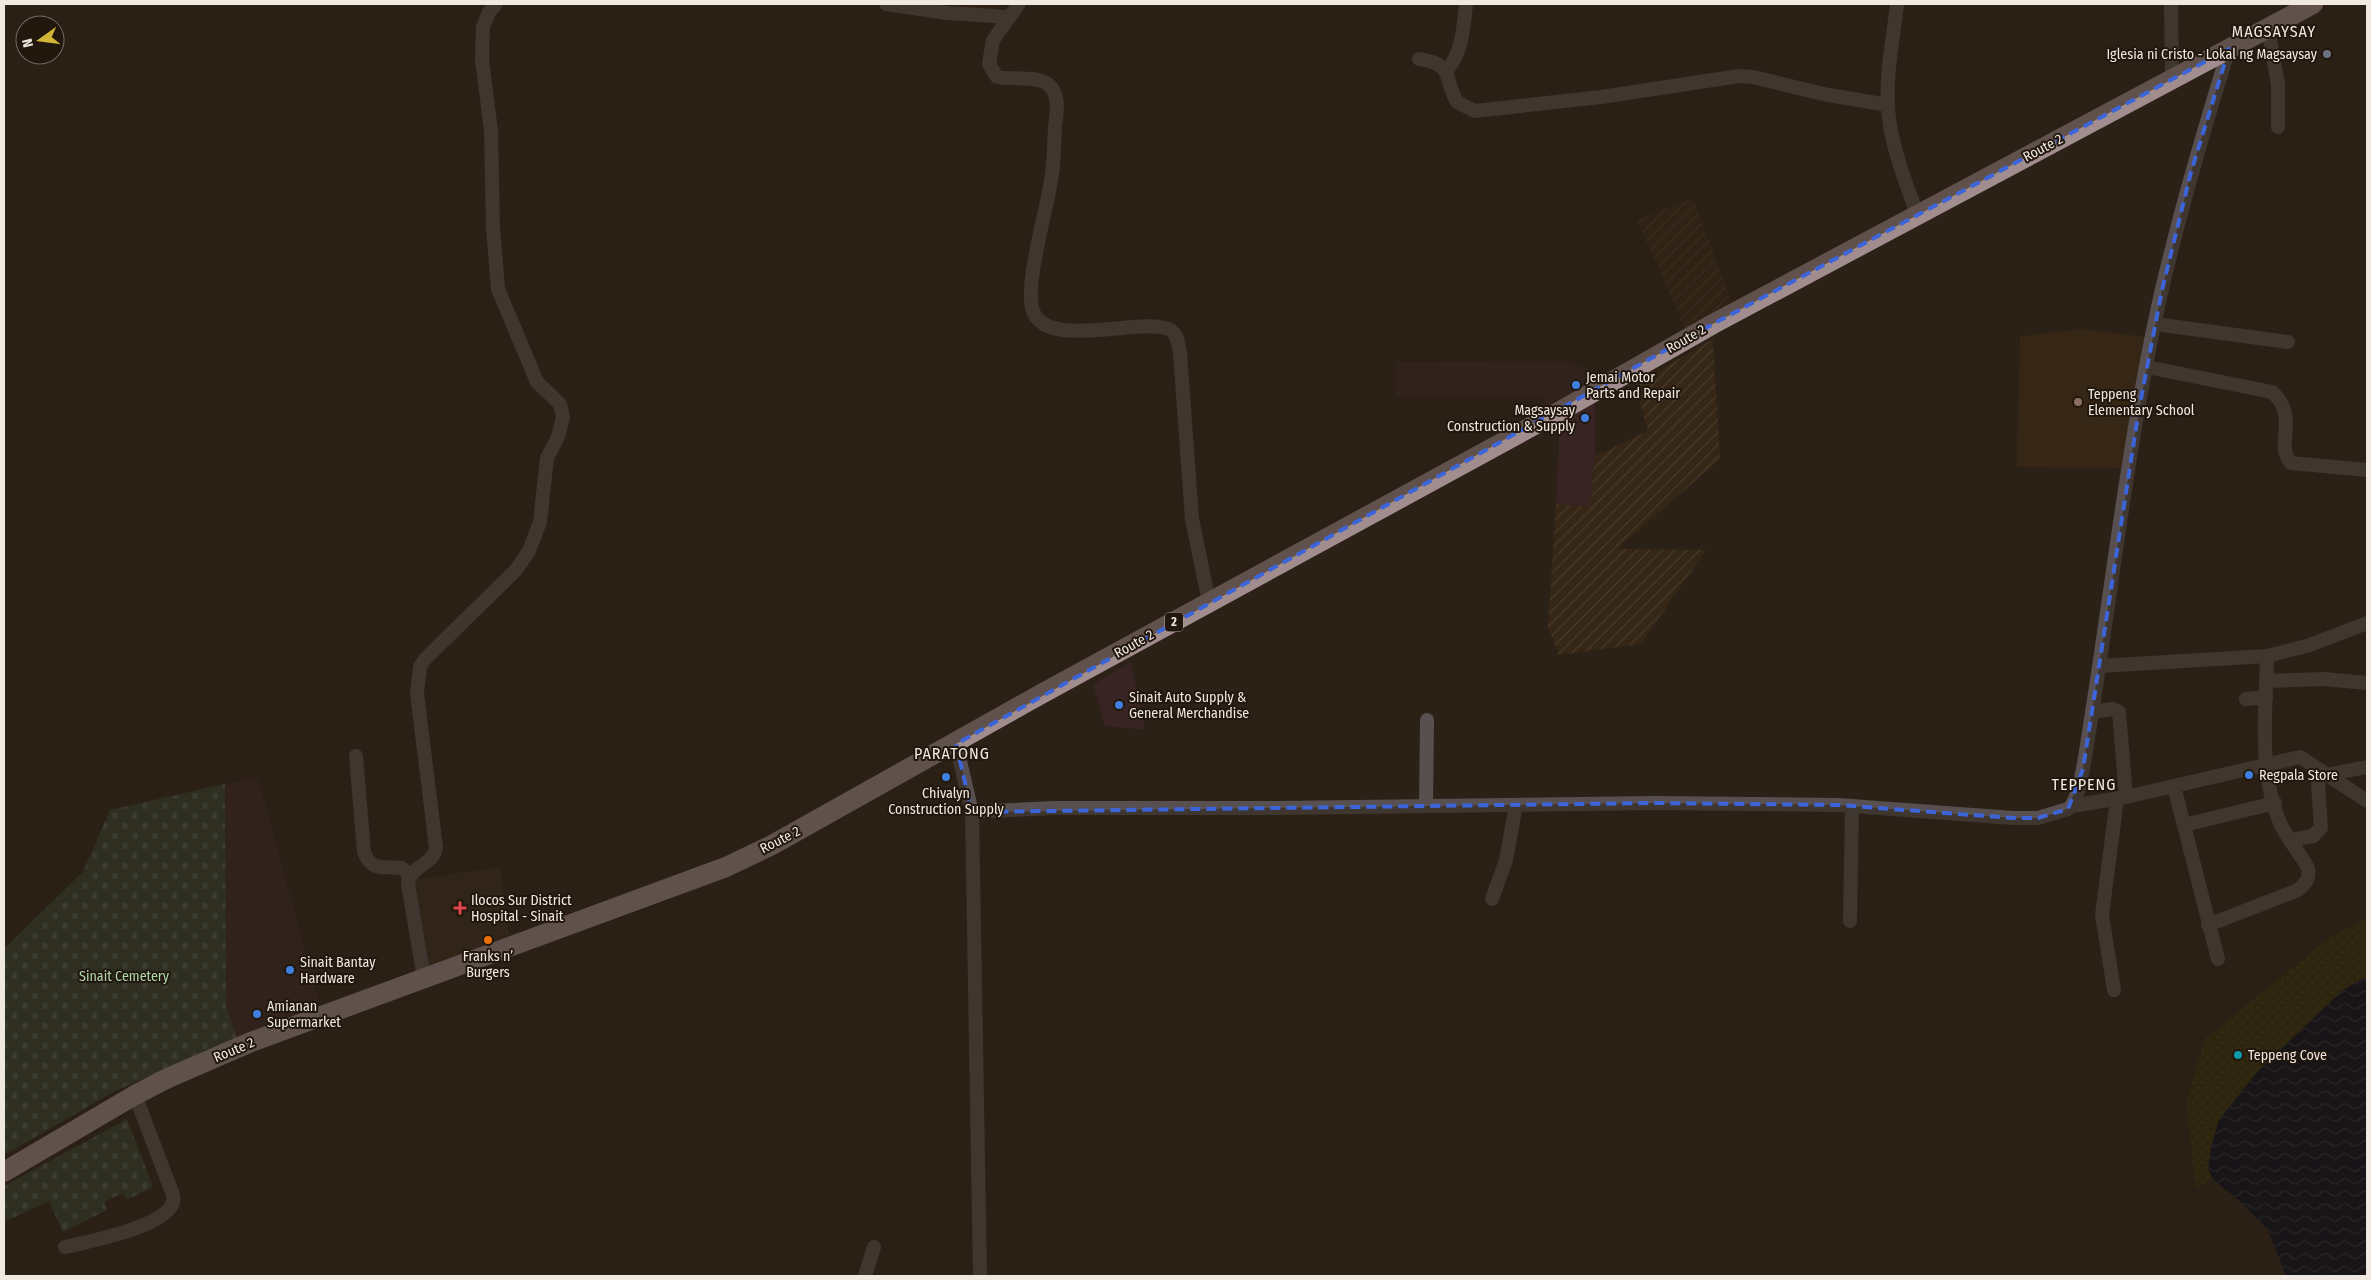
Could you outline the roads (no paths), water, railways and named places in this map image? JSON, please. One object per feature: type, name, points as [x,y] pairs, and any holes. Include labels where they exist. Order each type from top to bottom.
[{"type":"highway","name":"Route 2","points":[[4,1172],[135,1095],[168,1078],[251,1042],[726,866],[772,845],[1209,602],[1917,214],[2172,81],[2313,4]]},
{"type":"street","points":[[424,978],[408,884],[410,876],[432,858],[436,848],[417,693],[420,667],[425,659],[516,570],[529,551],[540,522],[547,458],[558,437],[563,417],[560,404],[537,382],[498,289],[493,229],[491,131],[482,59],[483,27],[496,4]]},
{"type":"street","points":[[886,4],[948,13],[1008,17]]},
{"type":"street","points":[[1019,4],[993,40],[989,56],[992,71],[997,77],[1045,82],[1051,88],[1057,102],[1052,179],[1032,287],[1033,310],[1043,324],[1053,328],[1094,330],[1160,327],[1171,330],[1176,337],[1180,353],[1192,519],[1209,602]]},
{"type":"street","points":[[1446,72],[1456,58],[1461,45],[1466,4]]},
{"type":"street","points":[[1897,4],[1888,104],[1891,134],[1917,214]]},
{"type":"street","points":[[2171,4],[2172,81]]},
{"type":"street","points":[[2268,29],[2278,84],[2278,127]]},
{"type":"street","points":[[2072,806],[2083,769],[2155,324],[2191,172],[2229,49]]},
{"type":"street","points":[[1419,59],[1434,61],[1446,72],[1457,102],[1475,112],[1600,97],[1739,76],[1753,77],[1822,94],[1888,104]]},
{"type":"street","points":[[2155,324],[2288,342]]},
{"type":"street","points":[[2147,367],[2272,392],[2282,401],[2286,413],[2285,454],[2291,463],[2367,470]]},
{"type":"street","points":[[2100,666],[2267,656],[2310,645],[2367,623]]},
{"type":"street","points":[[2208,925],[2298,890],[2308,880],[2308,868],[2280,822],[2267,764],[2267,656]]},
{"type":"street","points":[[2266,681],[2324,679],[2367,683]]},
{"type":"street","points":[[2246,699],[2266,697]]},
{"type":"street","points":[[2092,712],[2113,709],[2119,712],[2122,798],[2102,915],[2114,990]]},
{"type":"street","points":[[1426,806],[1427,720]]},
{"type":"street","points":[[956,744],[972,812],[980,1276]]},
{"type":"street","points":[[356,756],[364,852],[367,859],[379,868],[402,868],[410,876]]},
{"type":"street","points":[[972,812],[1064,808],[1654,804],[1852,806],[2013,818],[2038,818],[2062,812],[2072,806],[2122,798],[2303,757],[2322,772],[2367,801]]},
{"type":"street","points":[[2322,772],[2367,767]]},
{"type":"street","points":[[2291,840],[2313,836],[2321,828],[2322,772]]},
{"type":"street","points":[[2174,786],[2218,959]]},
{"type":"street","points":[[2184,825],[2275,803]]},
{"type":"street","points":[[1492,899],[1506,860],[1516,805]]},
{"type":"street","points":[[1850,921],[1852,806]]},
{"type":"street","points":[[65,1247],[127,1232],[158,1217],[172,1207],[175,1200],[135,1095]]},
{"type":"street","points":[[865,1276],[874,1247]]},
{"type":"water","points":[[2367,976],[2367,1276],[2286,1276],[2268,1230],[2246,1207],[2212,1178],[2208,1168],[2212,1143],[2219,1120],[2258,1071],[2343,990]]},
{"type":"place","name":"Iglesia ni Cristo - Lokal ng Magsaysay","points":[[2327,54]]},
{"type":"place","name":"Jemai Motor Parts and Repair","points":[[1576,385]]},
{"type":"place","name":"Teppeng Elementary School","points":[[2078,402]]},
{"type":"place","name":"Magsaysay Construction & Supply","points":[[1585,418]]},
{"type":"place","name":"Sinait Auto Supply & General Merchandise","points":[[1119,705]]},
{"type":"place","name":"Regpala Store","points":[[2249,775]]},
{"type":"place","name":"Chivalyn Construction Supply","points":[[946,777]]},
{"type":"place","name":"Ilocos Sur District Hospital - Sinait","points":[[460,908]]},
{"type":"place","name":"Franks n’ Burgers","points":[[488,940]]},
{"type":"place","name":"Sinait Bantay Hardware","points":[[290,970]]},
{"type":"place","name":"Amianan Supermarket","points":[[257,1014]]},
{"type":"place","name":"Teppeng Cove","points":[[2238,1055]]},
{"type":"district","name":"MAGSAYSAY","points":[[2274,31]]},
{"type":"district","name":"PARATONG","points":[[952,753]]},
{"type":"district","name":"TEPPENG","points":[[2084,784]]},
{"type":"park label","name":"Sinait Cemetery","points":[[124,976]]}]
